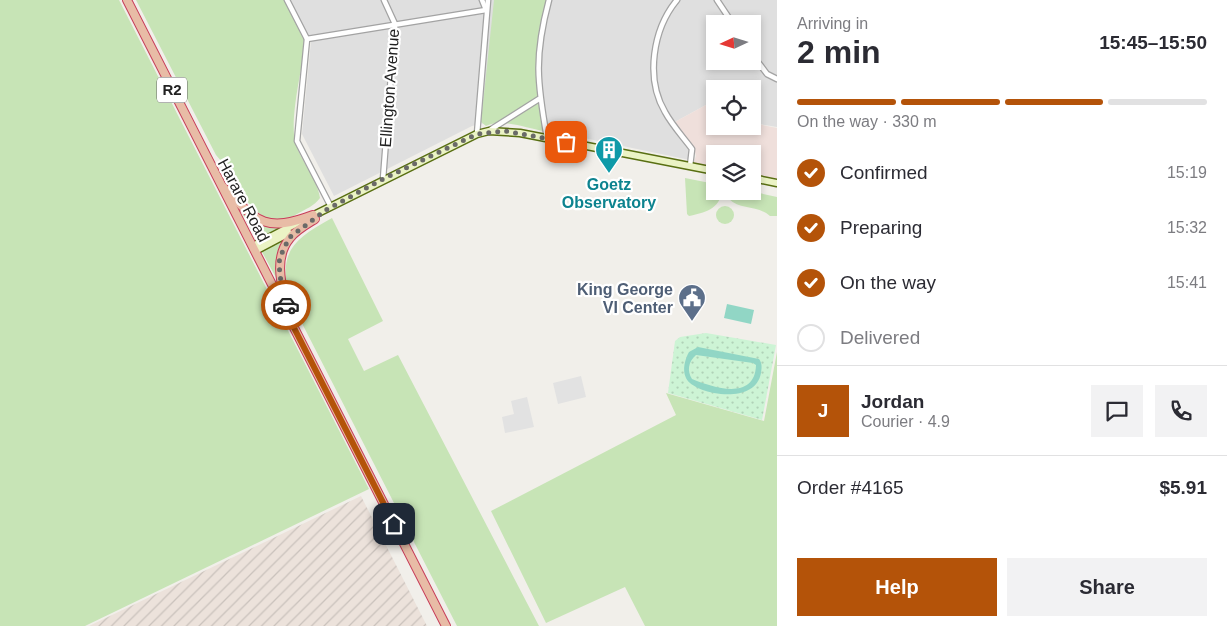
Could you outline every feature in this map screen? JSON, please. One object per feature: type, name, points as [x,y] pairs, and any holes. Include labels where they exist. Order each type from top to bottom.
[{"type":"highway","name":"Harare Road","points":[[127,0],[446,626]]},
{"type":"highway","points":[[218,181],[249,213],[265,223],[284,225],[314,217]]},
{"type":"highway","points":[[290,320],[281,283],[279,262],[290,237],[314,217]]},
{"type":"main road","points":[[254,249],[383,179],[477,134],[489,131],[520,133],[706,169]]},
{"type":"main road","points":[[761,180],[777,183]]},
{"type":"street","points":[[287,0],[307,40],[296,141],[328,209]]},
{"type":"street","name":"Ellington Avenue","points":[[383,179],[395,24],[384,0]]},
{"type":"street","points":[[482,0],[486,10]]},
{"type":"street","points":[[477,134],[488,0]]},
{"type":"street","points":[[547,138],[539,100],[538,59],[541,29],[549,0]]},
{"type":"street","points":[[677,0],[666,15],[660,30],[654,57],[654,70],[658,96],[664,112],[692,149],[690,166]]},
{"type":"street","points":[[717,0],[727,15]]},
{"type":"street","points":[[307,40],[486,10]]},
{"type":"street","points":[[761,66],[767,74],[777,79]]},
{"type":"street","points":[[489,131],[539,100]]},
{"type":"shaded area","points":[[290,0],[777,0],[777,127],[761,124],[761,80],[706,80],[706,105],[671,124],[689,149],[690,160],[507,122],[489,122],[472,126],[334,196],[302,134],[311,41]]},
{"type":"shaded area","points":[[706,105],[706,135],[761,135],[761,125],[777,128],[777,180],[761,177],[761,145],[706,145],[706,166],[693,164],[696,156],[694,148],[675,122]]},
{"type":"shaded area","points":[[581,376],[586,397],[558,404],[553,383]]},
{"type":"shaded area","points":[[527,397],[534,427],[505,433],[502,417],[514,414],[511,401]]},
{"type":"shaded area","points":[[361,496],[427,626],[89,626]]},
{"type":"green space","points":[[0,0],[119,0],[369,489],[85,626],[0,626]]},
{"type":"green space","points":[[136,0],[284,0],[304,40],[305,47],[297,95],[294,131],[297,148],[318,190],[320,198],[315,203],[304,211],[285,219],[274,220],[265,217],[248,203],[216,155]]},
{"type":"green space","points":[[494,0],[548,0],[537,59],[536,78],[543,131],[506,123],[486,126],[481,122]]},
{"type":"green space","points":[[685,178],[706,182],[706,200],[719,200],[715,206],[706,212],[689,216],[687,214]]},
{"type":"green space","points":[[761,193],[777,197],[777,216],[770,216],[760,210],[730,200],[761,200]]},
{"type":"green space","points":[[238,206],[274,226],[283,227],[257,240]]},
{"type":"green space","points":[[725,206],[731,209],[734,215],[731,221],[725,224],[719,221],[716,215],[719,209]]},
{"type":"green space","points":[[332,218],[383,321],[348,339],[364,371],[398,355],[539,626],[457,626],[288,296],[286,267],[292,248],[308,233]]},
{"type":"green space","points":[[288,234],[284,243],[280,285],[261,250]]},
{"type":"green space","points":[[727,304],[754,310],[751,324],[724,318]]},
{"type":"green space","points":[[706,333],[776,345],[762,420],[668,393],[675,341],[680,337]]},
{"type":"green space","points":[[698,347],[759,359],[762,365],[761,373],[756,384],[748,390],[736,394],[724,394],[700,389],[691,384],[684,372],[684,365],[689,352]],"holes":[[[696,355],[756,365],[754,376],[749,384],[741,388],[732,389],[711,386],[692,379],[689,373],[691,361]]]},
{"type":"green space","points":[[777,352],[777,626],[645,626],[625,587],[546,623],[491,511],[676,415],[666,393],[764,421]]},
{"type":"way so far","points":[[286,305],[279,262],[283,250],[290,237],[326,210],[383,179],[477,134],[489,131],[505,131],[566,142]]},
{"type":"place","name":"Goetz Observatory","points":[[609,174]]},
{"type":"place","name":"King George VI Center","points":[[692,322]]},
{"type":"route","points":[[286,305],[290,320],[394,524]]}]
